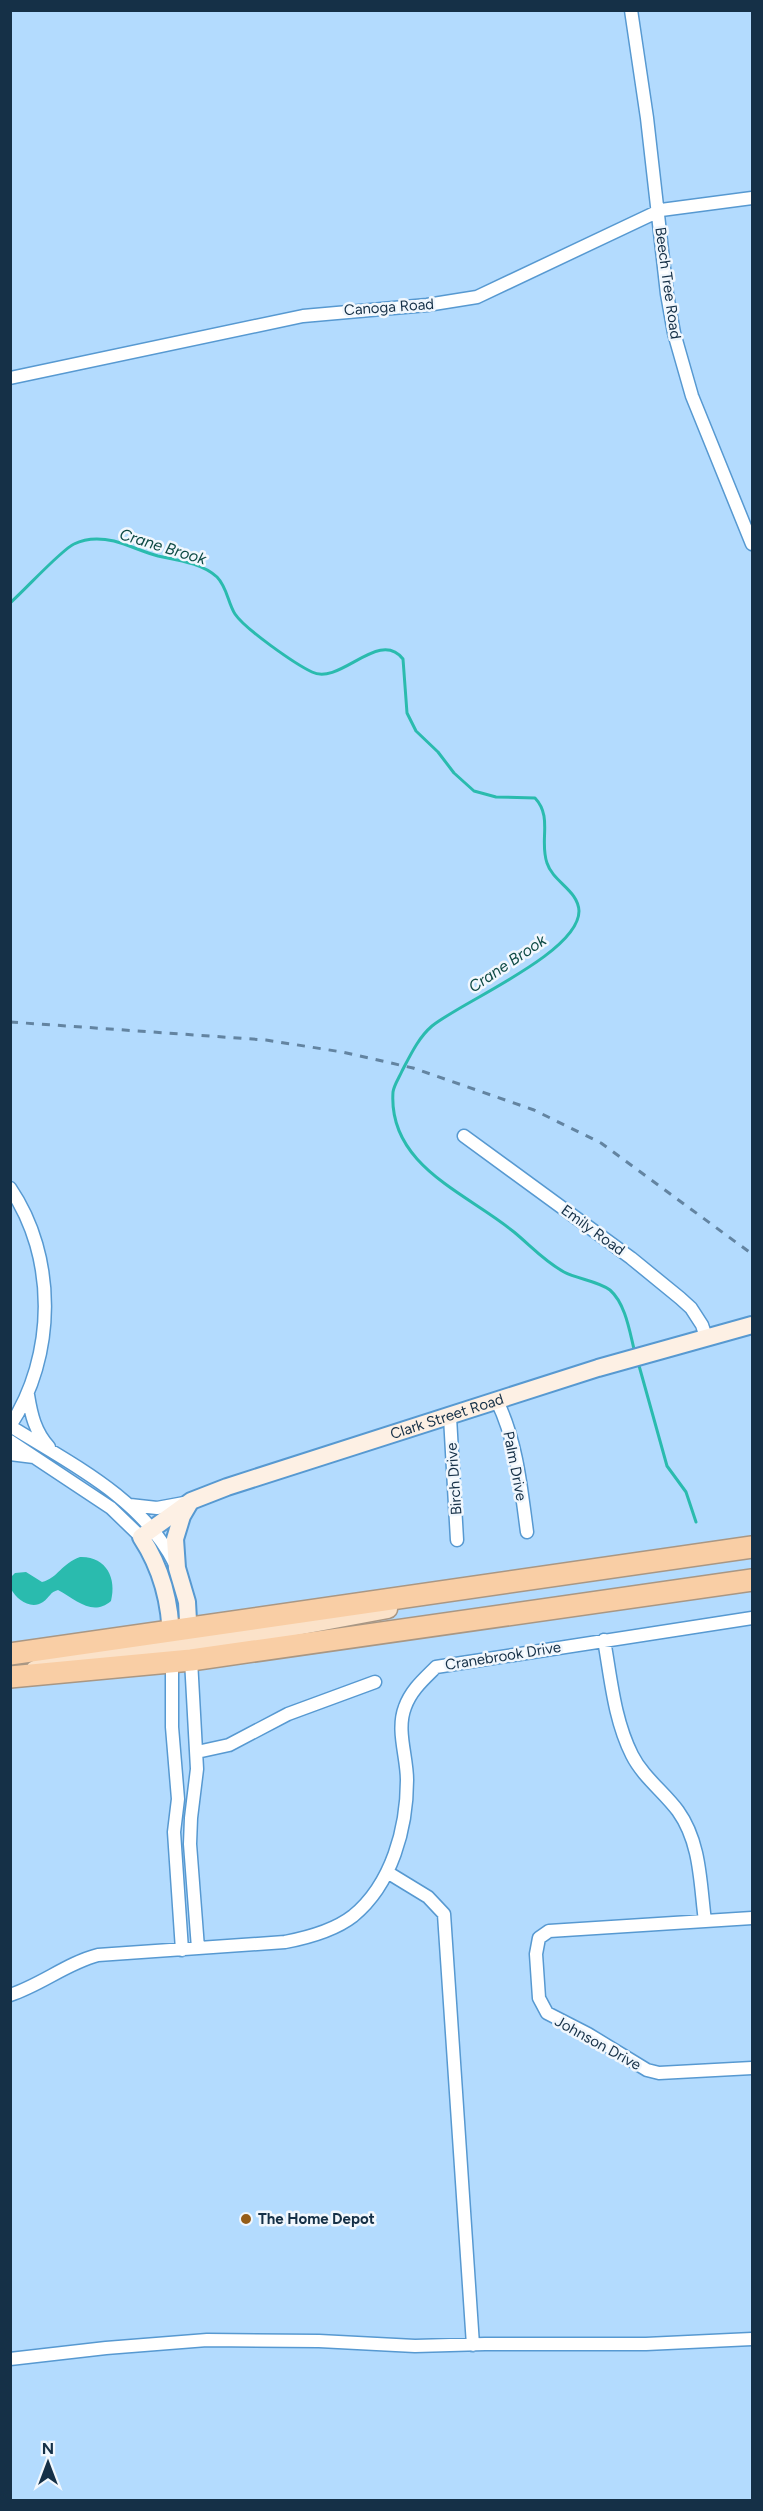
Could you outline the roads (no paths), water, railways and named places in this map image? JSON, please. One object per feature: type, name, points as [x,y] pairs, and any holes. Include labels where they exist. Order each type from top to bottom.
[{"type":"highway","points":[[13,1677],[465,1588],[753,1546]]},
{"type":"highway","points":[[10,1654],[181,1645],[753,1580]]},
{"type":"street","name":"Beech Tree Road","points":[[632,10],[667,294],[683,369],[707,436],[753,544]]},
{"type":"street","name":"Canoga Road","points":[[10,378],[303,315],[426,305],[477,297],[658,212],[753,198]]},
{"type":"street","name":"Emily Road","points":[[464,1136],[631,1258],[680,1298],[691,1308],[702,1324],[706,1337]]},
{"type":"street","points":[[10,1188],[30,1224],[35,1240],[45,1307],[41,1346],[28,1395],[10,1426],[130,1505],[147,1533],[151,1553],[163,1580],[181,1645],[197,1752],[190,1844],[198,1948]]},
{"type":"street","name":"Clark Street Road","points":[[147,1533],[191,1501],[227,1487],[583,1373],[753,1325]]},
{"type":"street","points":[[28,1395],[38,1431],[58,1456]]},
{"type":"street","name":"Palm Drive","points":[[497,1401],[515,1453],[527,1532]]},
{"type":"street","name":"Birch Drive","points":[[450,1417],[458,1540]]},
{"type":"street","points":[[10,1441],[38,1457],[165,1545],[177,1568],[187,1602],[172,1727],[177,1799],[174,1832],[182,1950]]},
{"type":"street","points":[[10,1454],[38,1457]]},
{"type":"street","points":[[130,1505],[157,1508],[191,1501]]},
{"type":"street","points":[[177,1568],[175,1539],[177,1527],[191,1501]]},
{"type":"street","name":"Cranebrook Drive","points":[[10,1995],[38,1984],[81,1959],[119,1953],[274,1943],[305,1938],[352,1916],[381,1885],[403,1827],[407,1777],[402,1732],[403,1715],[416,1687],[436,1667],[753,1618]]},
{"type":"street","points":[[604,1640],[619,1718],[632,1755],[640,1769],[676,1809],[687,1826],[695,1848],[705,1921]]},
{"type":"street","points":[[172,1727],[181,1744],[197,1752],[229,1745],[288,1714],[375,1682]]},
{"type":"street","points":[[387,1872],[428,1897],[444,1914],[473,2345]]},
{"type":"street","name":"Johnson Drive","points":[[753,1918],[549,1931],[542,1934],[537,1942],[536,1954],[539,1998],[542,2006],[551,2016],[588,2034],[647,2070],[659,2073],[753,2068]]},
{"type":"street","points":[[10,2359],[207,2340],[320,2341],[415,2346],[646,2344],[753,2339]]},
{"type":"waterway","name":"Crane Brook","points":[[10,603],[60,554],[74,544],[83,541],[99,539],[114,541],[152,554],[197,565],[217,577],[240,620],[259,637],[312,672],[323,674],[335,672],[371,653],[383,650],[393,651],[403,659],[407,713],[416,731],[438,752],[454,773],[474,791],[496,797],[535,798],[545,821],[544,846],[547,863],[554,876],[578,904],[579,911],[574,927],[540,960],[447,1016],[427,1031],[415,1047],[394,1087],[395,1118],[403,1140],[417,1159],[434,1175],[514,1232],[557,1268],[610,1290],[624,1311],[635,1353]]},
{"type":"waterway","name":"Crane Brook","points":[[638,1362],[667,1466],[686,1492],[696,1522]]},
{"type":"railway","points":[[10,1022],[266,1040],[342,1052],[413,1068],[534,1110],[601,1143],[752,1254]]},
{"type":"place","name":"The Home Depot","points":[[246,2219]]}]
